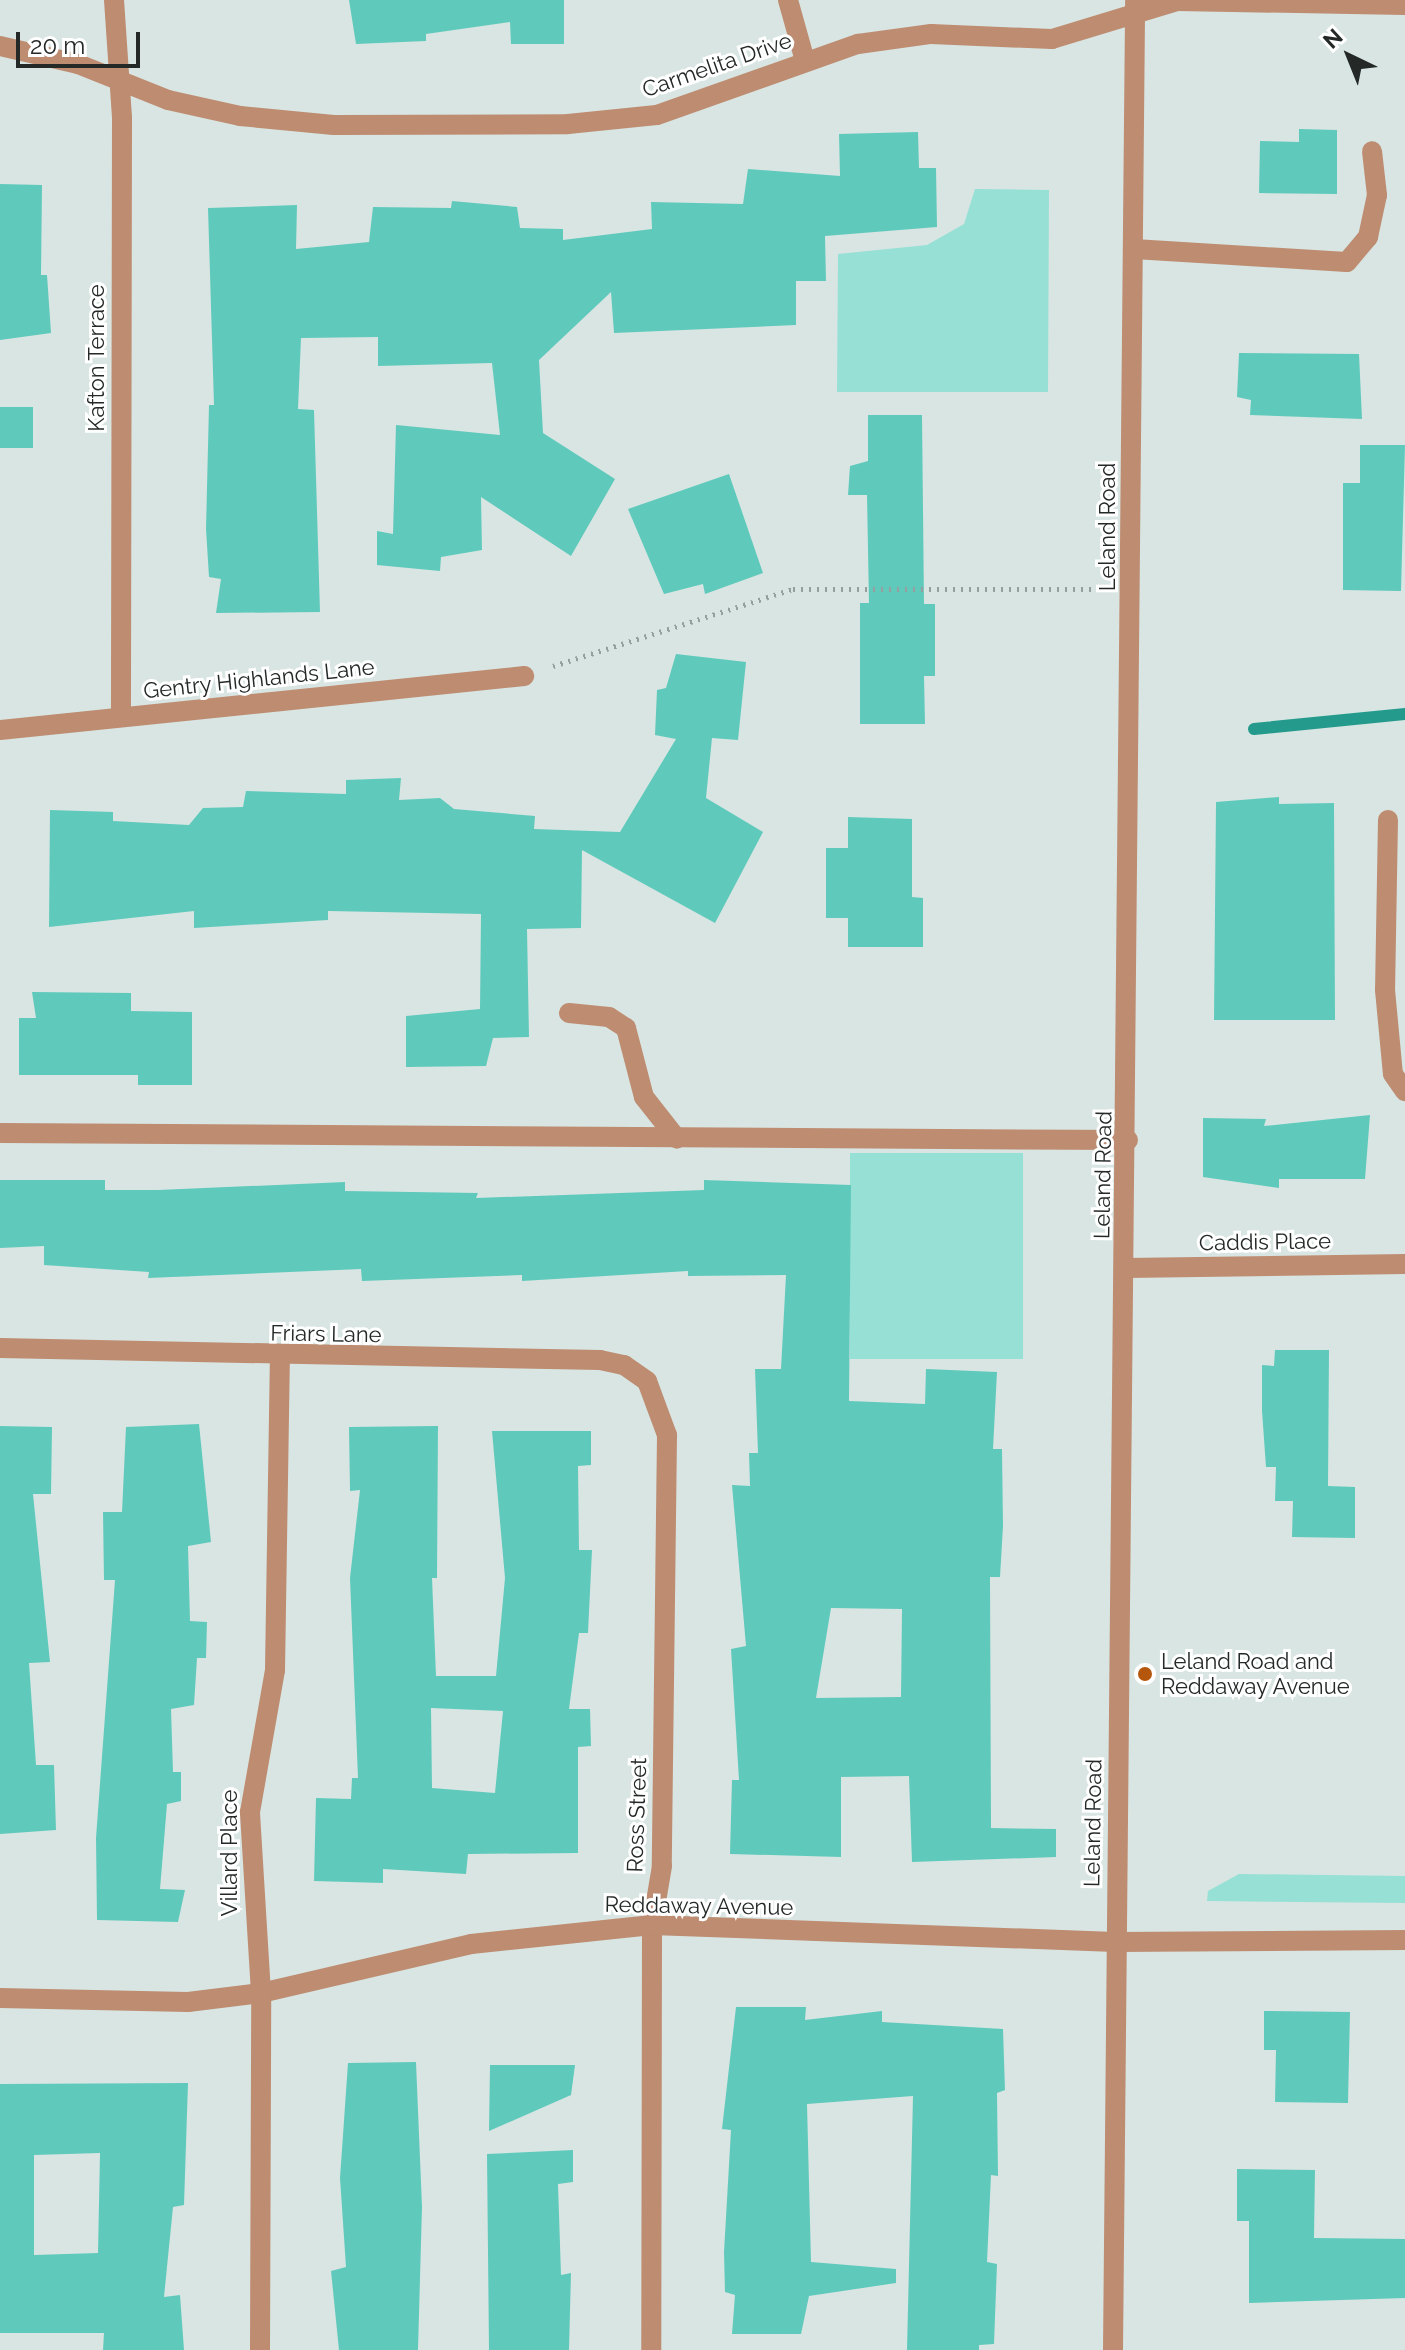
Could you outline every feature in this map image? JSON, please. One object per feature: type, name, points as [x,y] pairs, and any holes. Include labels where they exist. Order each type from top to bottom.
[{"type":"street","name":"Kafton Terrace","points":[[114,0],[121,83],[121,717]]},
{"type":"street","points":[[788,0],[805,61]]},
{"type":"street","name":"Carmelita Drive","points":[[0,46],[78,64],[168,100],[271,119],[568,124],[657,115],[858,44],[931,34],[1052,39],[1135,7],[1177,1],[1405,5]]},
{"type":"street","name":"Leland Road","points":[[1113,2350],[1115,1942],[1128,1140],[1135,7]]},
{"type":"street","points":[[1134,249],[1347,262],[1368,237],[1377,195],[1372,151]]},
{"type":"street","name":"Gentry Highlands Lane","points":[[0,730],[524,676]]},
{"type":"street","points":[[1388,820],[1385,990],[1393,1074],[1405,1091]]},
{"type":"street","points":[[569,1013],[609,1017],[626,1028],[644,1097],[677,1139]]},
{"type":"street","points":[[0,1133],[1128,1140]]},
{"type":"street","name":"Caddis Place","points":[[1126,1268],[1405,1264]]},
{"type":"street","name":"Friars Lane","points":[[0,1348],[280,1358],[600,1360],[624,1365],[647,1381]]},
{"type":"street","name":"Villard Place","points":[[260,2350],[261,1993],[250,1812],[275,1670],[280,1358]]},
{"type":"street","name":"Ross Street","points":[[647,1381],[667,1435],[662,1866],[652,1925],[651,2350]]},
{"type":"street","name":"Reddaway Avenue","points":[[0,1998],[188,2002],[261,1993],[471,1944],[652,1925],[1115,1942],[1405,1940]]},
{"type":"path","points":[[524,676],[793,589],[1132,589]]},
{"type":"shaded area","points":[[975,189],[1049,190],[1048,392],[837,392],[838,254],[927,245],[964,224]]},
{"type":"shaded area","points":[[850,1153],[1023,1153],[1023,1359],[850,1359]]},
{"type":"shaded area","points":[[1239,1874],[1405,1876],[1405,1903],[1207,1901],[1208,1891]]},
{"type":"building","points":[[349,0],[564,0],[564,44],[511,44],[510,22],[426,34],[426,41],[356,44]]},
{"type":"building","points":[[1299,129],[1337,130],[1337,194],[1259,193],[1260,141],[1299,142]]},
{"type":"building","points":[[918,132],[919,168],[936,168],[937,227],[825,236],[826,281],[796,281],[796,325],[614,333],[611,292],[539,360],[543,433],[615,479],[571,556],[481,497],[482,550],[441,557],[440,571],[377,565],[377,531],[393,534],[396,425],[500,435],[492,363],[378,366],[378,337],[301,338],[298,409],[314,410],[320,612],[216,613],[221,579],[209,577],[206,529],[209,405],[214,405],[208,208],[297,205],[296,249],[369,242],[373,207],[451,208],[452,201],[517,207],[520,228],[563,229],[563,240],[652,229],[651,202],[743,204],[748,169],[840,176],[839,134]]},
{"type":"building","points":[[0,184],[42,185],[41,275],[47,275],[51,333],[0,340]]},
{"type":"building","points":[[1239,353],[1359,354],[1362,419],[1250,415],[1251,400],[1237,397]]},
{"type":"building","points":[[0,407],[33,407],[33,448],[0,448]]},
{"type":"building","points":[[868,415],[922,415],[924,604],[935,604],[935,676],[924,676],[925,724],[860,724],[860,603],[869,603],[867,495],[848,495],[850,466],[868,461]]},
{"type":"building","points":[[1360,445],[1405,445],[1401,591],[1343,590],[1343,483],[1360,483]]},
{"type":"building","points":[[729,474],[763,573],[705,594],[703,584],[664,594],[628,509]]},
{"type":"building","points":[[676,654],[746,662],[738,740],[712,738],[706,798],[763,832],[715,923],[582,850],[581,928],[527,929],[529,1037],[493,1038],[486,1066],[406,1067],[406,1016],[480,1009],[481,914],[328,911],[328,920],[194,928],[194,911],[49,927],[50,810],[113,812],[113,821],[189,825],[203,808],[243,807],[246,791],[346,794],[346,780],[401,778],[399,800],[440,798],[454,809],[535,816],[534,829],[620,832],[676,739],[655,735],[657,690],[666,688]]},
{"type":"building","points":[[1279,797],[1279,804],[1334,803],[1335,1020],[1214,1020],[1216,802]]},
{"type":"building","points":[[848,817],[912,819],[912,897],[923,898],[923,947],[848,947],[848,918],[826,918],[826,848],[848,848]]},
{"type":"building","points":[[32,992],[131,993],[131,1011],[192,1012],[192,1085],[138,1085],[138,1075],[19,1075],[19,1018],[36,1018]]},
{"type":"building","points":[[1370,1115],[1365,1179],[1279,1179],[1279,1188],[1203,1177],[1203,1118],[1266,1119],[1264,1126]]},
{"type":"building","points":[[0,1180],[105,1180],[105,1190],[345,1182],[345,1191],[478,1193],[476,1198],[704,1190],[704,1180],[851,1185],[849,1401],[925,1404],[926,1369],[997,1372],[993,1449],[1002,1449],[1003,1526],[1000,1577],[990,1577],[991,1828],[1056,1829],[1056,1857],[912,1862],[909,1776],[841,1777],[841,1857],[730,1854],[732,1780],[739,1780],[731,1649],[746,1646],[732,1485],[750,1486],[749,1453],[758,1453],[755,1369],[781,1369],[786,1275],[688,1276],[688,1271],[522,1281],[522,1275],[362,1281],[361,1269],[148,1278],[149,1272],[44,1265],[44,1246],[0,1248]],"holes":[[[831,1608],[902,1609],[901,1697],[816,1698]]]},
{"type":"building","points":[[1275,1350],[1329,1350],[1328,1486],[1355,1487],[1355,1538],[1292,1537],[1293,1501],[1275,1501],[1276,1467],[1266,1467],[1262,1365],[1274,1366]]},
{"type":"building","points":[[199,1424],[211,1542],[188,1546],[190,1621],[207,1622],[206,1658],[197,1658],[194,1705],[171,1709],[173,1772],[181,1772],[181,1801],[167,1804],[160,1889],[185,1890],[178,1922],[97,1920],[96,1838],[115,1580],[104,1580],[103,1512],[122,1512],[126,1427]]},
{"type":"building","points":[[0,1426],[52,1427],[51,1494],[33,1494],[50,1662],[29,1663],[36,1765],[54,1765],[56,1830],[0,1834]]},
{"type":"building","points":[[438,1426],[437,1578],[432,1578],[436,1676],[496,1676],[505,1578],[492,1431],[591,1431],[591,1465],[578,1466],[579,1550],[592,1550],[588,1633],[579,1633],[569,1709],[590,1709],[591,1746],[578,1747],[578,1853],[468,1854],[466,1874],[383,1869],[383,1883],[314,1881],[316,1798],[351,1799],[352,1778],[358,1778],[350,1578],[360,1490],[350,1491],[349,1427]],"holes":[[[431,1708],[503,1711],[495,1793],[432,1788]]]},
{"type":"building","points":[[736,2007],[806,2007],[805,2020],[882,2011],[882,2022],[1003,2029],[1005,2090],[997,2093],[998,2176],[991,2175],[987,2262],[997,2264],[994,2344],[979,2345],[979,2350],[907,2350],[913,2096],[807,2104],[811,2262],[896,2269],[896,2283],[809,2296],[801,2334],[732,2334],[735,2295],[725,2292],[724,2252],[731,2130],[722,2129]]},
{"type":"building","points":[[1264,2011],[1350,2012],[1348,2103],[1275,2102],[1276,2050],[1264,2050]]},
{"type":"building","points":[[416,2062],[422,2207],[418,2350],[339,2350],[331,2271],[346,2267],[340,2178],[348,2063]]},
{"type":"building","points":[[490,2065],[575,2065],[571,2095],[489,2131]]},
{"type":"building","points":[[188,2083],[184,2205],[173,2207],[164,2297],[180,2295],[184,2350],[103,2350],[104,2333],[0,2333],[0,2084]],"holes":[[[100,2153],[98,2253],[34,2255],[34,2155]]]},
{"type":"building","points":[[573,2150],[573,2182],[558,2184],[561,2275],[571,2273],[569,2350],[489,2350],[487,2154]]},
{"type":"building","points":[[1237,2169],[1315,2170],[1314,2238],[1405,2239],[1405,2298],[1249,2303],[1249,2221],[1237,2221]]},
{"type":"waterway","points":[[1254,729],[1405,714]]},
{"type":"place","name":"Leland Road and Reddaway Avenue","points":[[1145,1674]]}]
